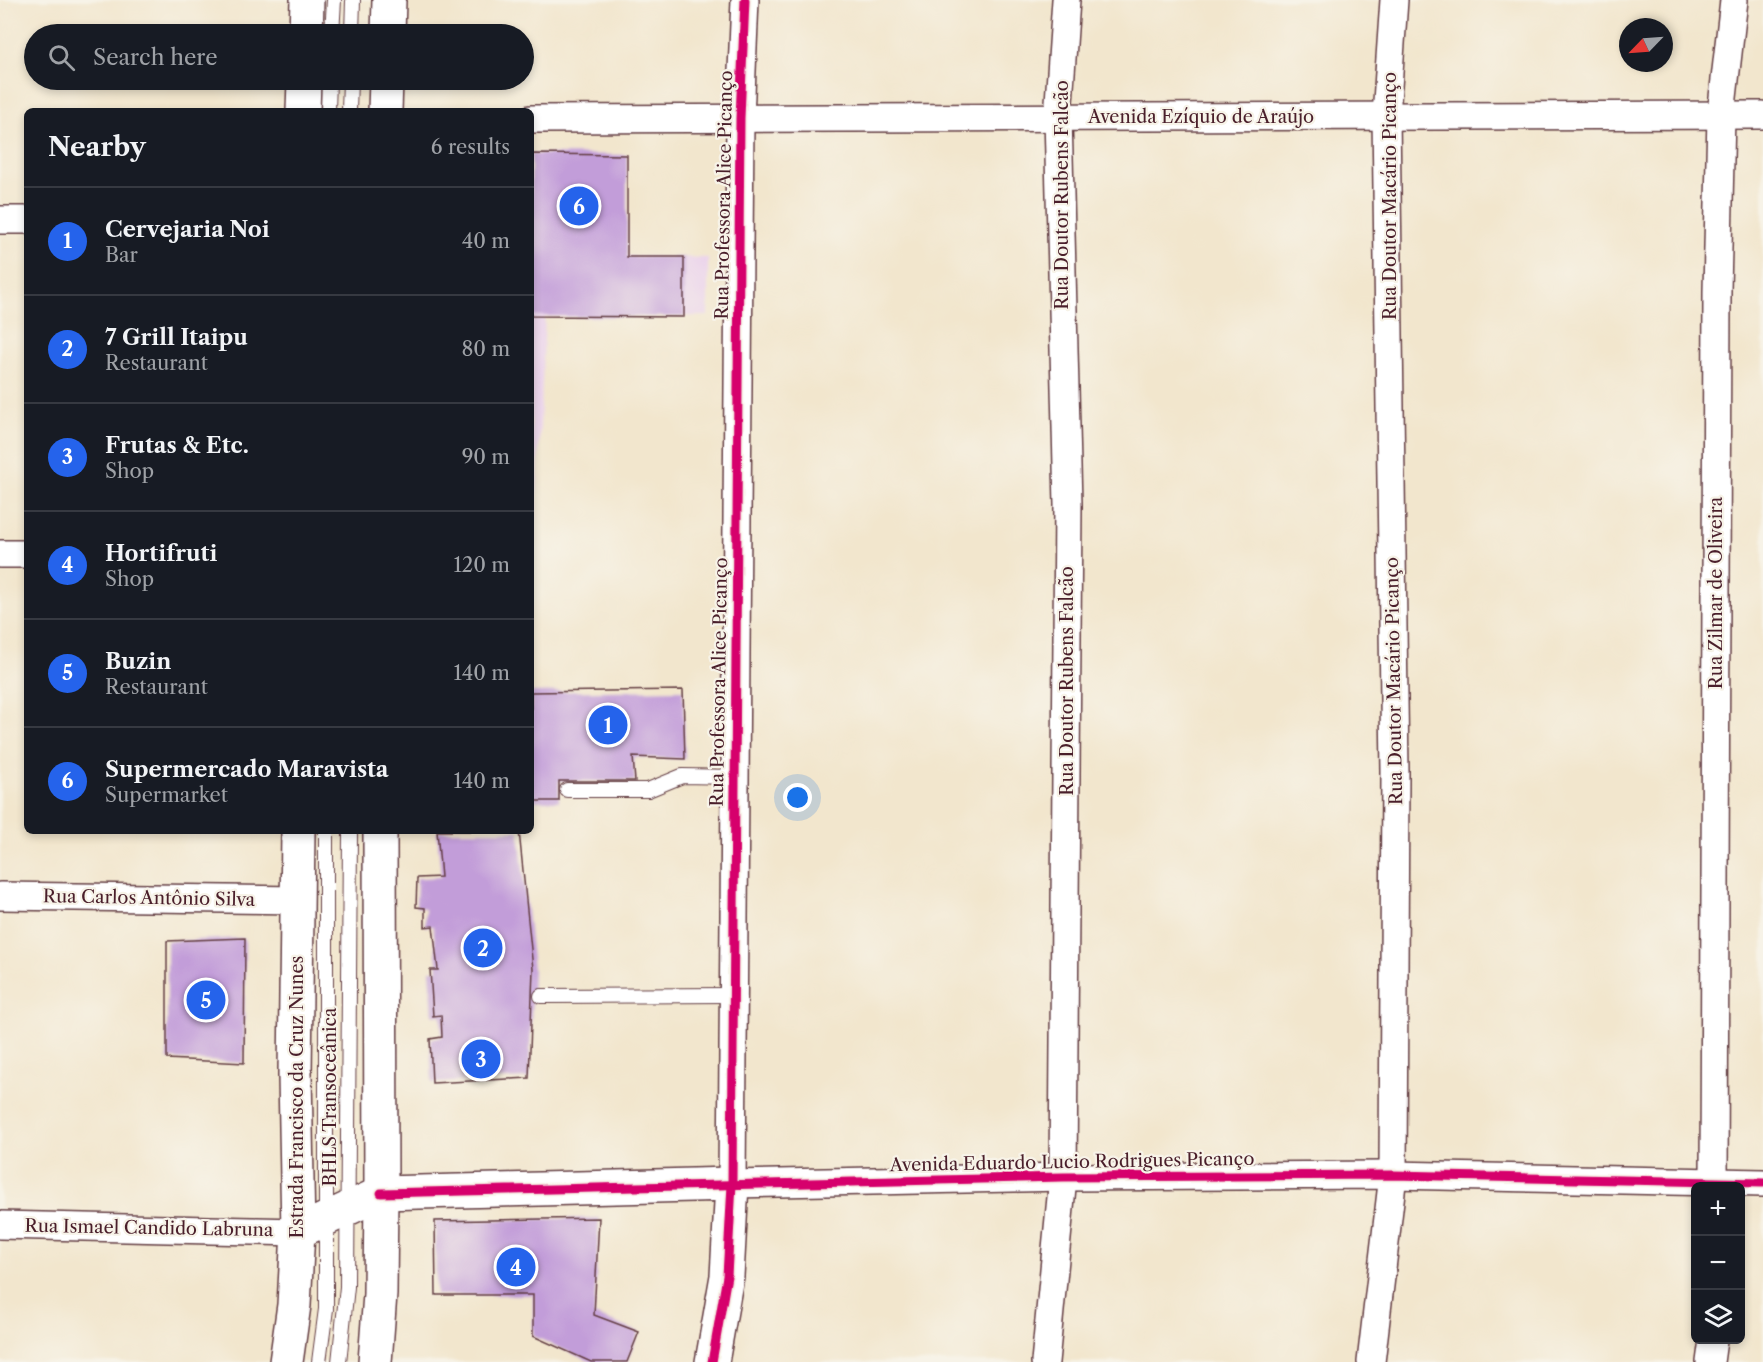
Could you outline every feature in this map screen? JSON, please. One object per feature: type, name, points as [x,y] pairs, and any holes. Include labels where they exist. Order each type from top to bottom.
[{"type":"main road","points":[[306,24],[307,0]]},
{"type":"main road","points":[[388,24],[389,0]]},
{"type":"main road","points":[[303,108],[304,90]]},
{"type":"main road","points":[[385,108],[386,90]]},
{"type":"main road","name":"Estrada Francisco da Cruz Nunes","points":[[286,1362],[294,1305],[298,1232],[295,1075],[298,834]]},
{"type":"main road","points":[[375,1362],[380,1294],[381,1193],[380,834]]},
{"type":"main road","name":"Avenida Eduardo Lucio Rodrigues Picanço","points":[[381,1193],[732,1184]]},
{"type":"main road","name":"Rua Professora Alice Picanço","points":[[712,1362],[727,1276],[732,1184]]},
{"type":"main road","points":[[298,1232],[381,1193]]},
{"type":"street","name":"Rua Professora Alice Picanço","points":[[732,1184],[740,118],[745,0]]},
{"type":"street","name":"Rua Doutor Rubens Falcão","points":[[1045,1362],[1063,1177],[1068,504],[1058,117],[1066,0]]},
{"type":"street","name":"Rua Doutor Macário Picanço","points":[[1371,1362],[1393,1175],[1395,772],[1386,116],[1394,0]]},
{"type":"street","name":"Rua Zilmar de Oliveira","points":[[1714,1182],[1717,303],[1721,115],[1734,0]]},
{"type":"street","name":"Avenida Ezíquio de Araújo","points":[[534,119],[1763,115]]},
{"type":"street","points":[[0,220],[24,220]]},
{"type":"street","points":[[0,554],[24,554]]},
{"type":"street","name":"Rua Carlos Antônio Silva","points":[[0,896],[297,900]]},
{"type":"street","name":"Avenida Eduardo Lucio Rodrigues Picanço","points":[[732,1184],[1063,1177],[1393,1175],[1691,1183]]},
{"type":"street","name":"Avenida Eduardo Lucio Rodrigues Picanço","points":[[1745,1183],[1763,1183]]},
{"type":"street","name":"Rua Ismael Candido Labruna","points":[[0,1225],[298,1232]]},
{"type":"street","points":[[1710,1362],[1712,1344]]},
{"type":"lane","points":[[333,24],[334,0]]},
{"type":"lane","points":[[352,24],[353,0]]},
{"type":"lane","points":[[328,108],[329,90]]},
{"type":"lane","points":[[349,108],[350,90]]},
{"type":"lane","points":[[567,790],[648,790],[682,776],[734,777]]},
{"type":"lane","name":"BHLS Transoceânica","points":[[326,834],[337,1214],[347,1287],[339,1362]]},
{"type":"lane","name":"BHLS Transoceânica","points":[[320,1362],[337,1214],[350,834]]},
{"type":"lane","points":[[541,996],[733,995]]},
{"type":"shaded area","points":[[534,154],[627,155],[627,256],[708,258],[708,316],[545,317],[534,557]]},
{"type":"building","points":[[534,154],[627,155],[627,257],[684,257],[684,317],[534,316]]},
{"type":"building","points":[[683,690],[685,759],[633,757],[635,781],[559,781],[559,801],[534,801],[534,692]]},
{"type":"building","points":[[437,834],[519,834],[533,969],[529,1078],[432,1083],[430,1039],[442,1037],[441,1015],[433,1016],[430,970],[438,970],[433,926],[425,927],[425,908],[416,907],[417,878],[441,877]]},
{"type":"building","points":[[245,938],[244,1063],[167,1059],[167,941]]},
{"type":"building","points":[[599,1218],[594,1315],[639,1332],[627,1362],[591,1362],[533,1336],[533,1295],[436,1295],[435,1221]]},
{"type":"cycle path","points":[[712,1362],[727,1276],[732,1184],[740,118],[745,0]]},
{"type":"cycle path","points":[[381,1193],[1063,1177],[1393,1175],[1763,1183]]},
{"type":"place","name":"Supermercado Maravista","points":[[579,206]]},
{"type":"place","name":"Cervejaria Noi","points":[[608,725]]},
{"type":"place","name":"7 Grill Itaipu","points":[[483,948]]},
{"type":"place","name":"Buzin","points":[[206,1000]]},
{"type":"place","name":"Frutas & Etc.","points":[[481,1059]]},
{"type":"place","name":"Hortifruti","points":[[516,1267]]}]
